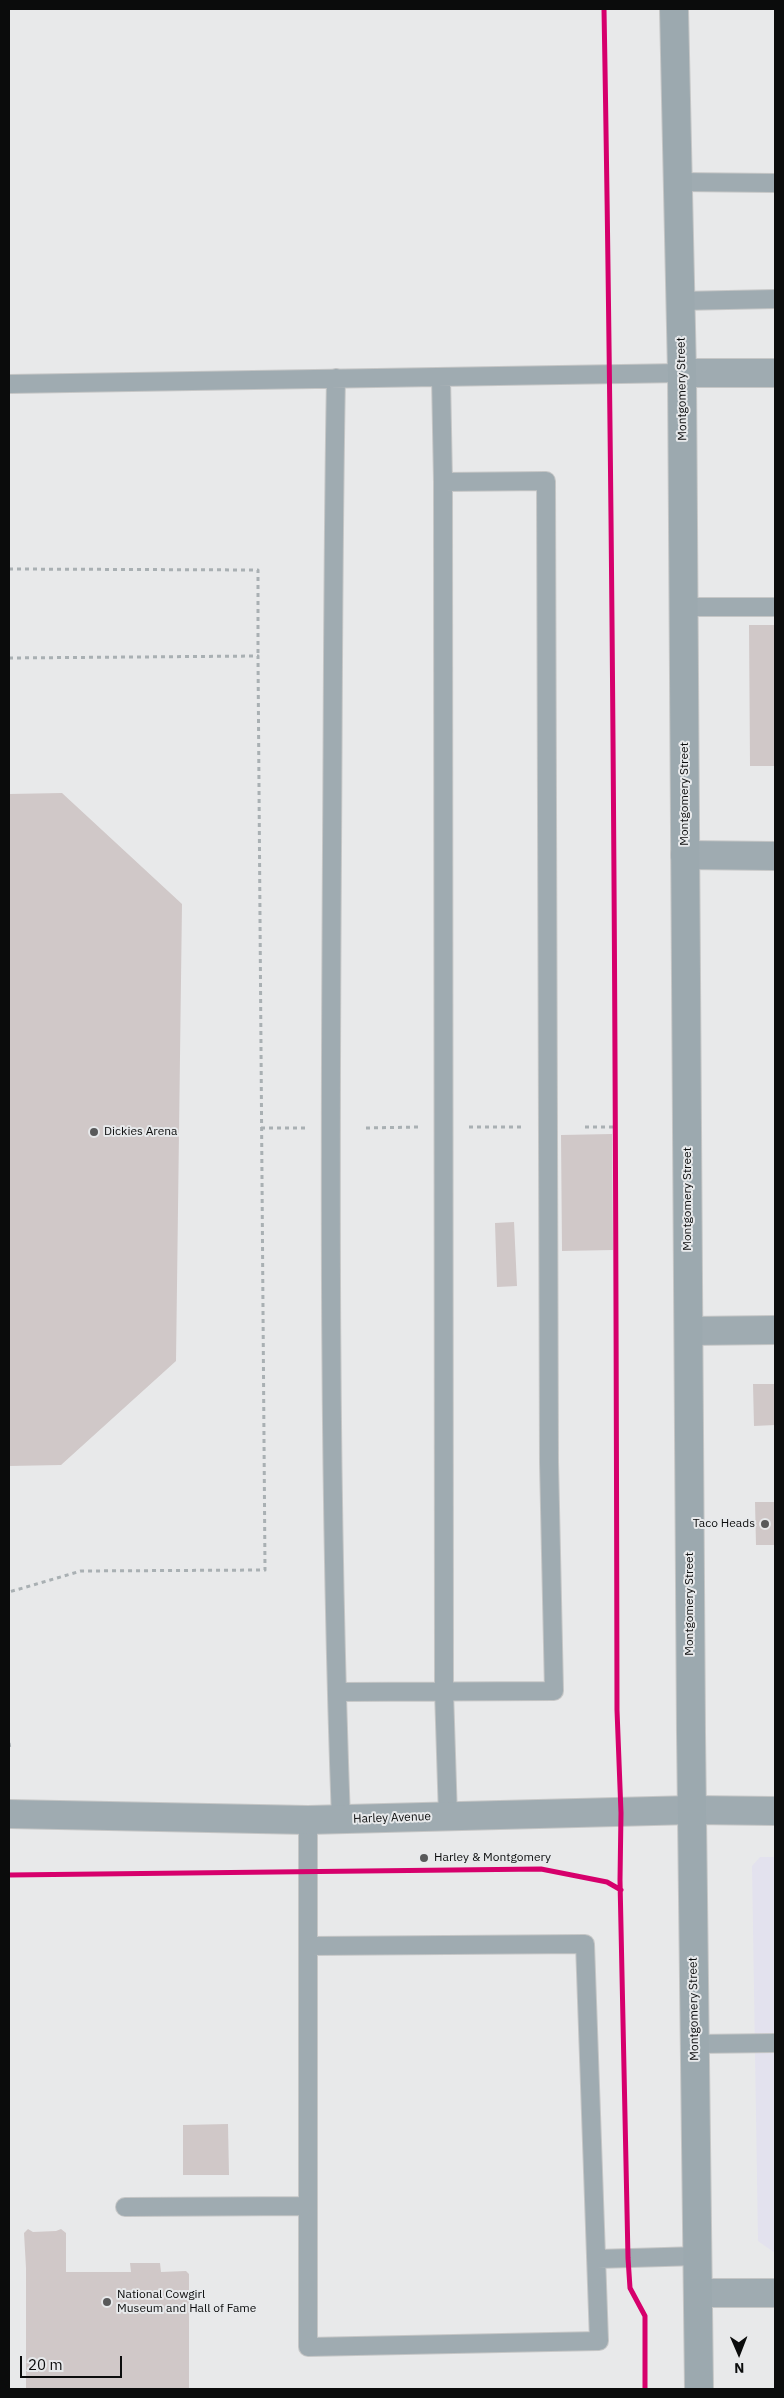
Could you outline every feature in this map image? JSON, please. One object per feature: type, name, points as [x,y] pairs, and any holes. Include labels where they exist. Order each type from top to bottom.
[{"type":"main road","name":"Montgomery Street","points":[[674,9],[682,373],[692,1810],[700,2389]]},
{"type":"street","points":[[682,373],[775,373]]},
{"type":"street","points":[[685,856],[775,856]]},
{"type":"street","points":[[688,1331],[775,1330]]},
{"type":"street","name":"Harley Avenue","points":[[9,1814],[341,1820],[692,1810],[775,1811]]},
{"type":"street","points":[[698,2293],[775,2293]]},
{"type":"lane","points":[[678,182],[775,183]]},
{"type":"lane","points":[[680,301],[775,299]]},
{"type":"lane","points":[[9,384],[682,373]]},
{"type":"lane","points":[[441,377],[444,1691],[448,1817]]},
{"type":"lane","points":[[336,378],[330,1027],[332,1420],[341,1820]]},
{"type":"lane","points":[[337,1692],[554,1691],[549,1462],[546,481],[442,482]]},
{"type":"lane","points":[[684,607],[775,607]]},
{"type":"lane","points":[[308,1820],[308,1946],[308,2347],[600,2341],[585,1944],[308,1946]]},
{"type":"lane","points":[[695,2044],[775,2042]]},
{"type":"lane","points":[[125,2207],[308,2206]]},
{"type":"lane","points":[[597,2259],[698,2256]]},
{"type":"path","points":[[9,569],[258,570],[265,1570],[81,1571],[9,1592]]},
{"type":"path","points":[[9,658],[258,656]]},
{"type":"path","points":[[366,1128],[419,1127]]},
{"type":"path","points":[[460,1127],[529,1127]]},
{"type":"path","points":[[585,1127],[616,1127]]},
{"type":"path","points":[[261,1128],[306,1128]]},
{"type":"path","points":[[9,1743],[10,1749]]},
{"type":"shaded area","points":[[760,1857],[775,1857],[775,2253],[758,2241],[752,1866]]},
{"type":"building","points":[[749,625],[775,625],[775,766],[750,766]]},
{"type":"building","name":"Dickies Arena","points":[[62,793],[182,904],[176,1361],[61,1465],[9,1466],[9,794]]},
{"type":"building","points":[[612,1134],[613,1250],[562,1251],[561,1135]]},
{"type":"building","points":[[514,1222],[517,1286],[497,1287],[495,1223]]},
{"type":"building","points":[[753,1384],[775,1384],[775,1425],[754,1426]]},
{"type":"building","name":"Taco Heads","points":[[755,1502],[775,1502],[775,1545],[756,1545]]},
{"type":"building","points":[[228,2124],[229,2175],[183,2175],[183,2125]]},
{"type":"building","name":"National Cowgirl Museum and Hall of Fame","points":[[28,2229],[33,2232],[61,2229],[66,2233],[66,2272],[131,2272],[130,2263],[160,2263],[161,2272],[186,2271],[189,2274],[189,2389],[26,2389],[26,2268],[24,2233]]},
{"type":"cycle path","points":[[604,9],[614,860],[617,1710],[621,1813],[620,1880],[628,2258],[630,2288],[645,2316],[645,2389]]},
{"type":"cycle path","points":[[9,1875],[541,1869],[607,1882],[621,1890]]},
{"type":"place","name":"Dickies Arena","points":[[94,1132]]},
{"type":"place","name":"Taco Heads","points":[[765,1524]]},
{"type":"place","name":"Harley & Montgomery","points":[[424,1858]]},
{"type":"place","name":"National Cowgirl Museum and Hall of Fame","points":[[107,2302]]}]
